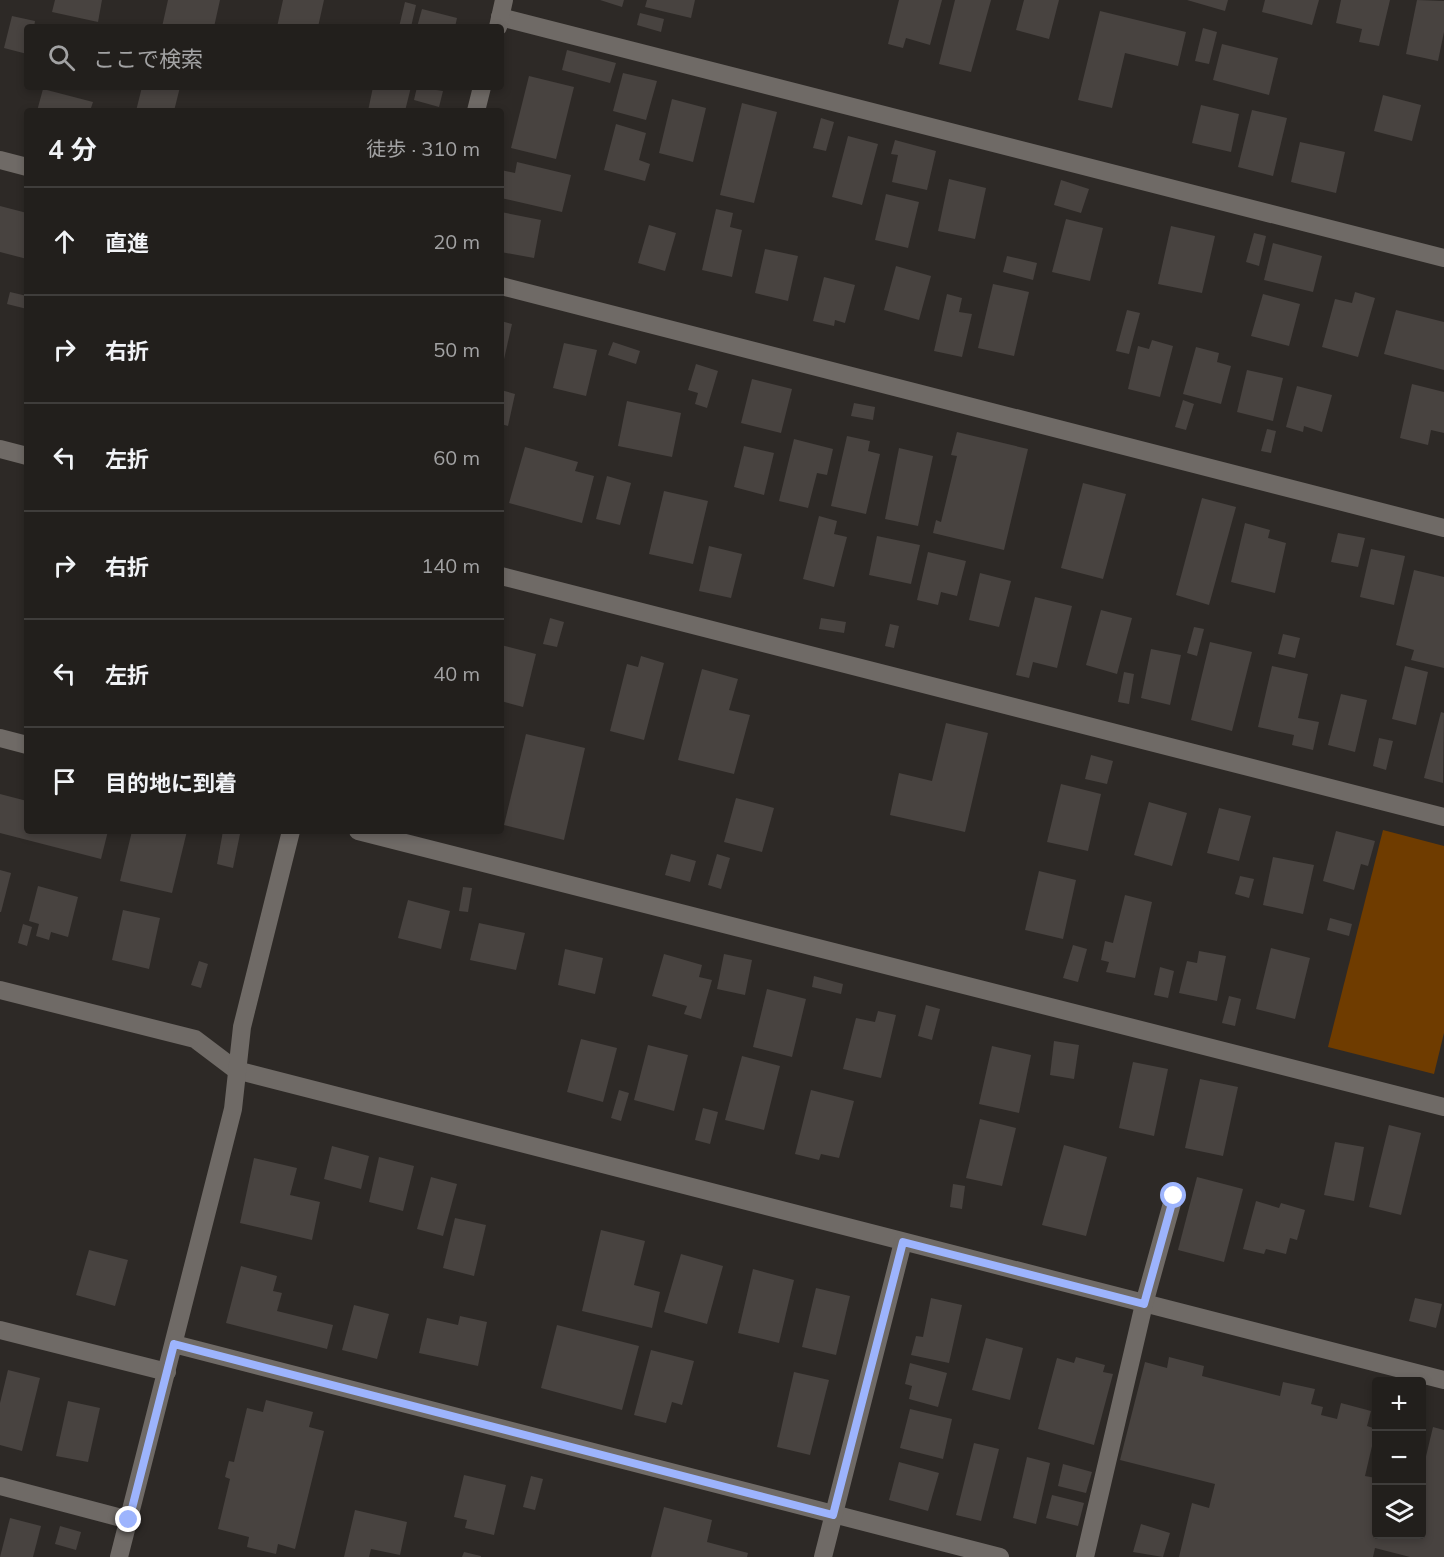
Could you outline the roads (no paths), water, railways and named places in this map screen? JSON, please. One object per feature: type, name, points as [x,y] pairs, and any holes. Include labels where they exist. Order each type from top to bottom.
[{"type":"street","points":[[502,9],[1444,258]]},
{"type":"street","points":[[477,108],[481,90]]},
{"type":"street","points":[[0,160],[24,166]]},
{"type":"street","points":[[504,287],[1444,528]]},
{"type":"street","points":[[0,449],[24,455]]},
{"type":"street","points":[[504,577],[1444,817]]},
{"type":"street","points":[[0,738],[24,744]]},
{"type":"street","points":[[125,1556],[129,1520],[233,1109],[242,1027],[290,834]]},
{"type":"street","points":[[370,834],[1444,1107]]},
{"type":"street","points":[[0,990],[195,1039],[236,1070],[1444,1380]]},
{"type":"street","points":[[1085,1557],[1144,1304],[1174,1196]]},
{"type":"street","points":[[823,1557],[903,1242]]},
{"type":"street","points":[[0,1330],[166,1372]]},
{"type":"street","points":[[174,1344],[1000,1557]]},
{"type":"street","points":[[0,1486],[129,1520]]}]
